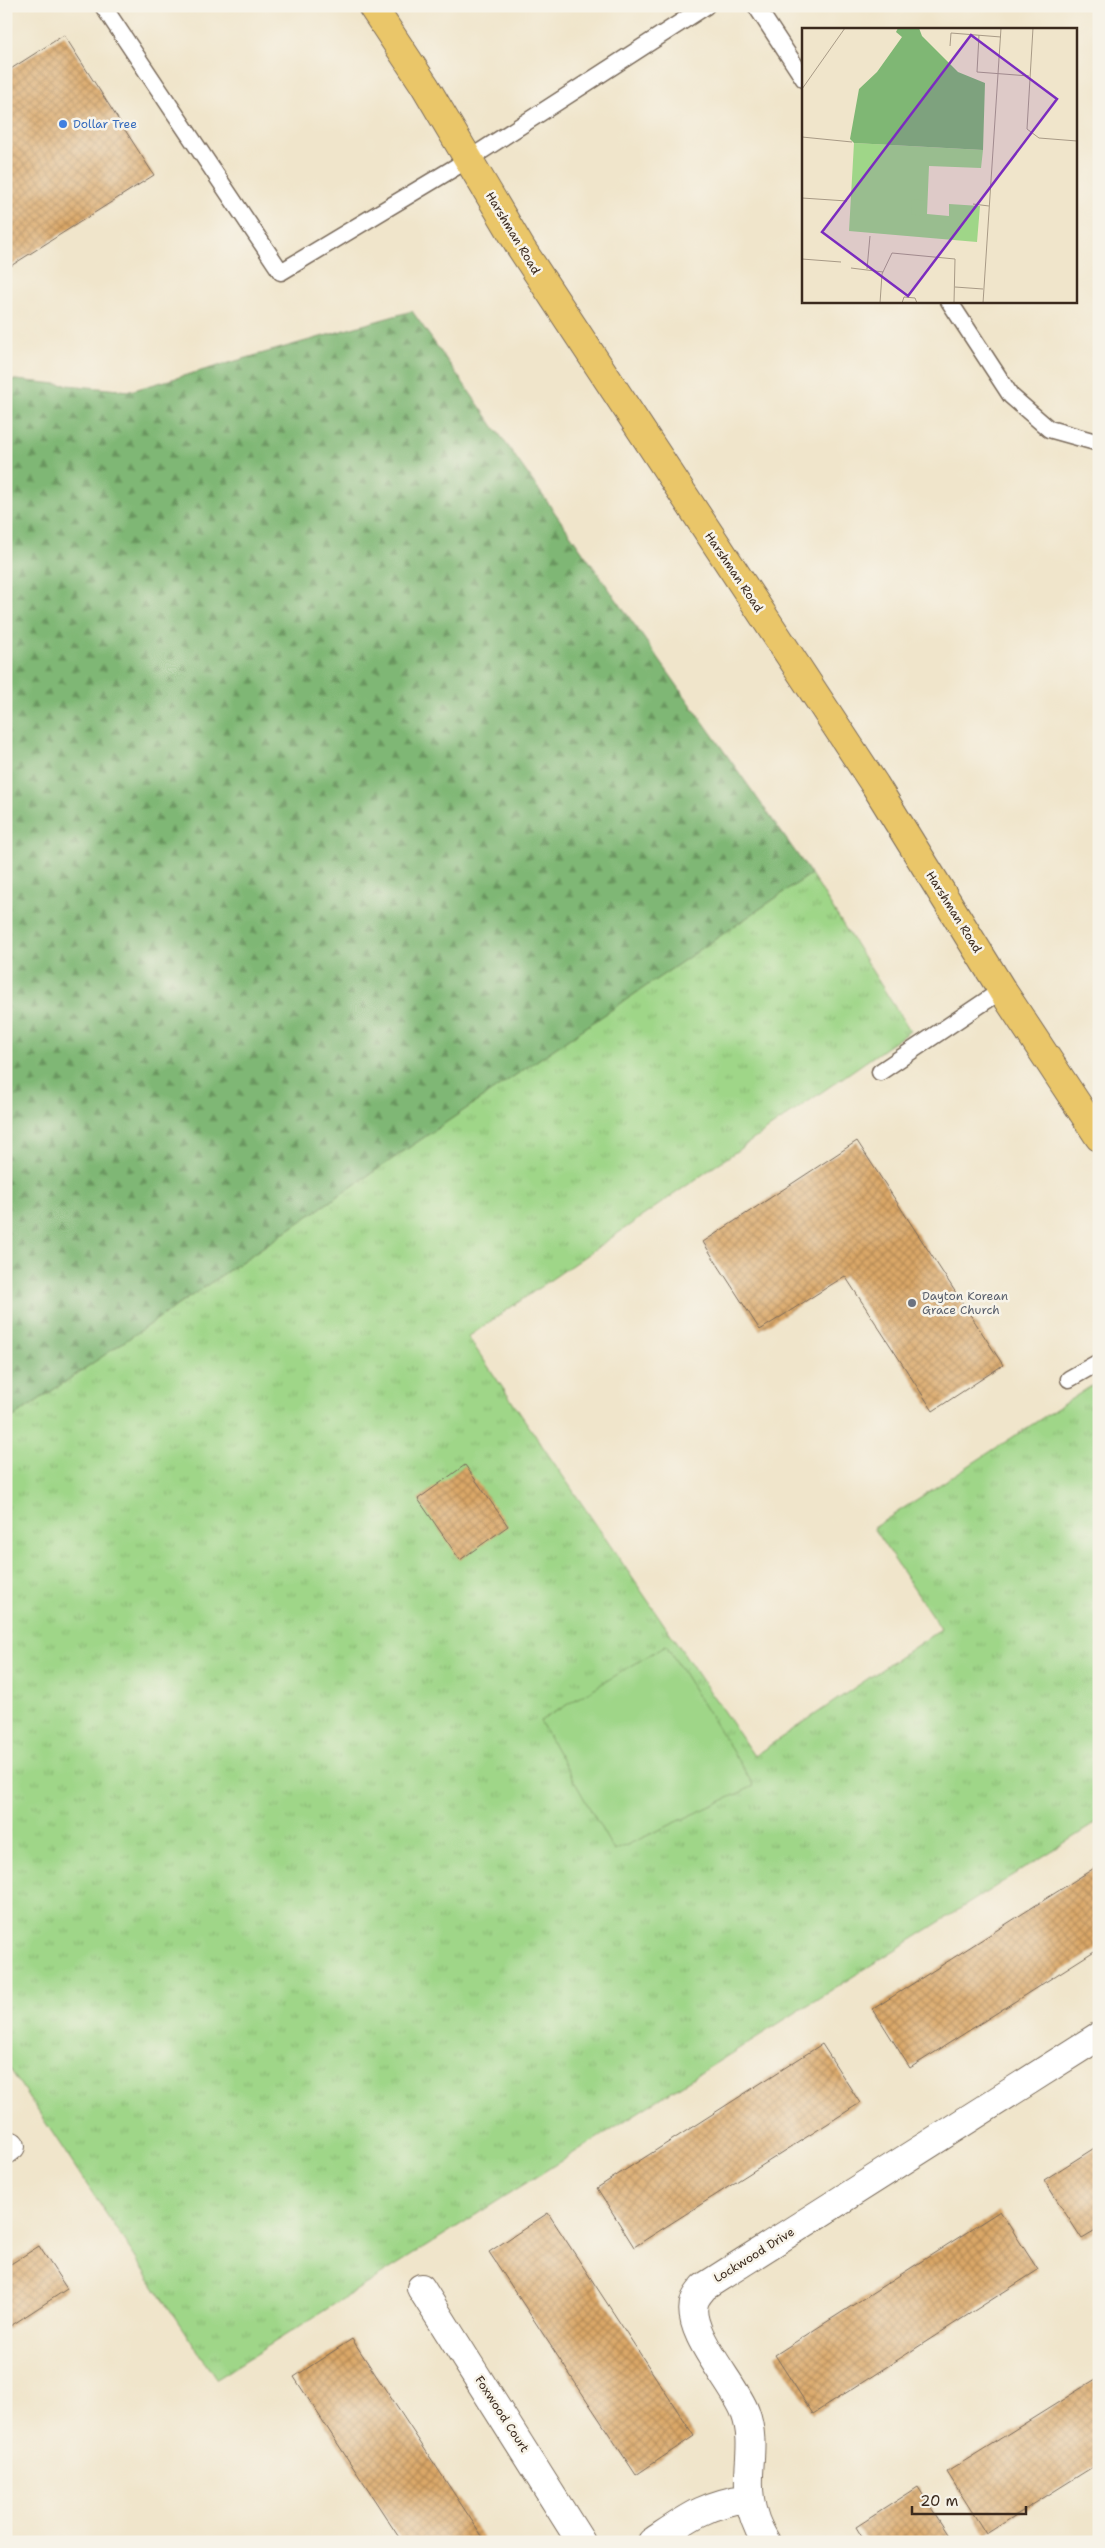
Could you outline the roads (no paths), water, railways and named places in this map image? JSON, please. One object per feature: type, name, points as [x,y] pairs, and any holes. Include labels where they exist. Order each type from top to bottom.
[{"type":"main road","name":"Harshman Road","points":[[372,6],[425,86],[526,256],[875,785],[1002,990],[1099,1137]]},
{"type":"street","name":"Lockwood Drive","points":[[766,2542],[754,2519],[749,2498],[752,2442],[745,2412],[700,2334],[693,2316],[695,2300],[704,2287],[1099,2036]]},
{"type":"street","name":"Foxwood Court","points":[[421,2288],[581,2542]]},
{"type":"street","points":[[652,2542],[699,2511],[722,2502],[749,2498]]},
{"type":"lane","points":[[103,6],[281,272],[469,159],[706,6]]},
{"type":"lane","points":[[756,6],[802,76]]},
{"type":"lane","points":[[950,302],[1011,396],[1049,429],[1099,443]]},
{"type":"lane","points":[[880,1072],[1002,990]]},
{"type":"lane","points":[[1069,1379],[1099,1362]]},
{"type":"place","name":"Dollar Tree","points":[[63,124]]},
{"type":"place","name":"Dayton Korean Grace Church","points":[[912,1303]]}]
